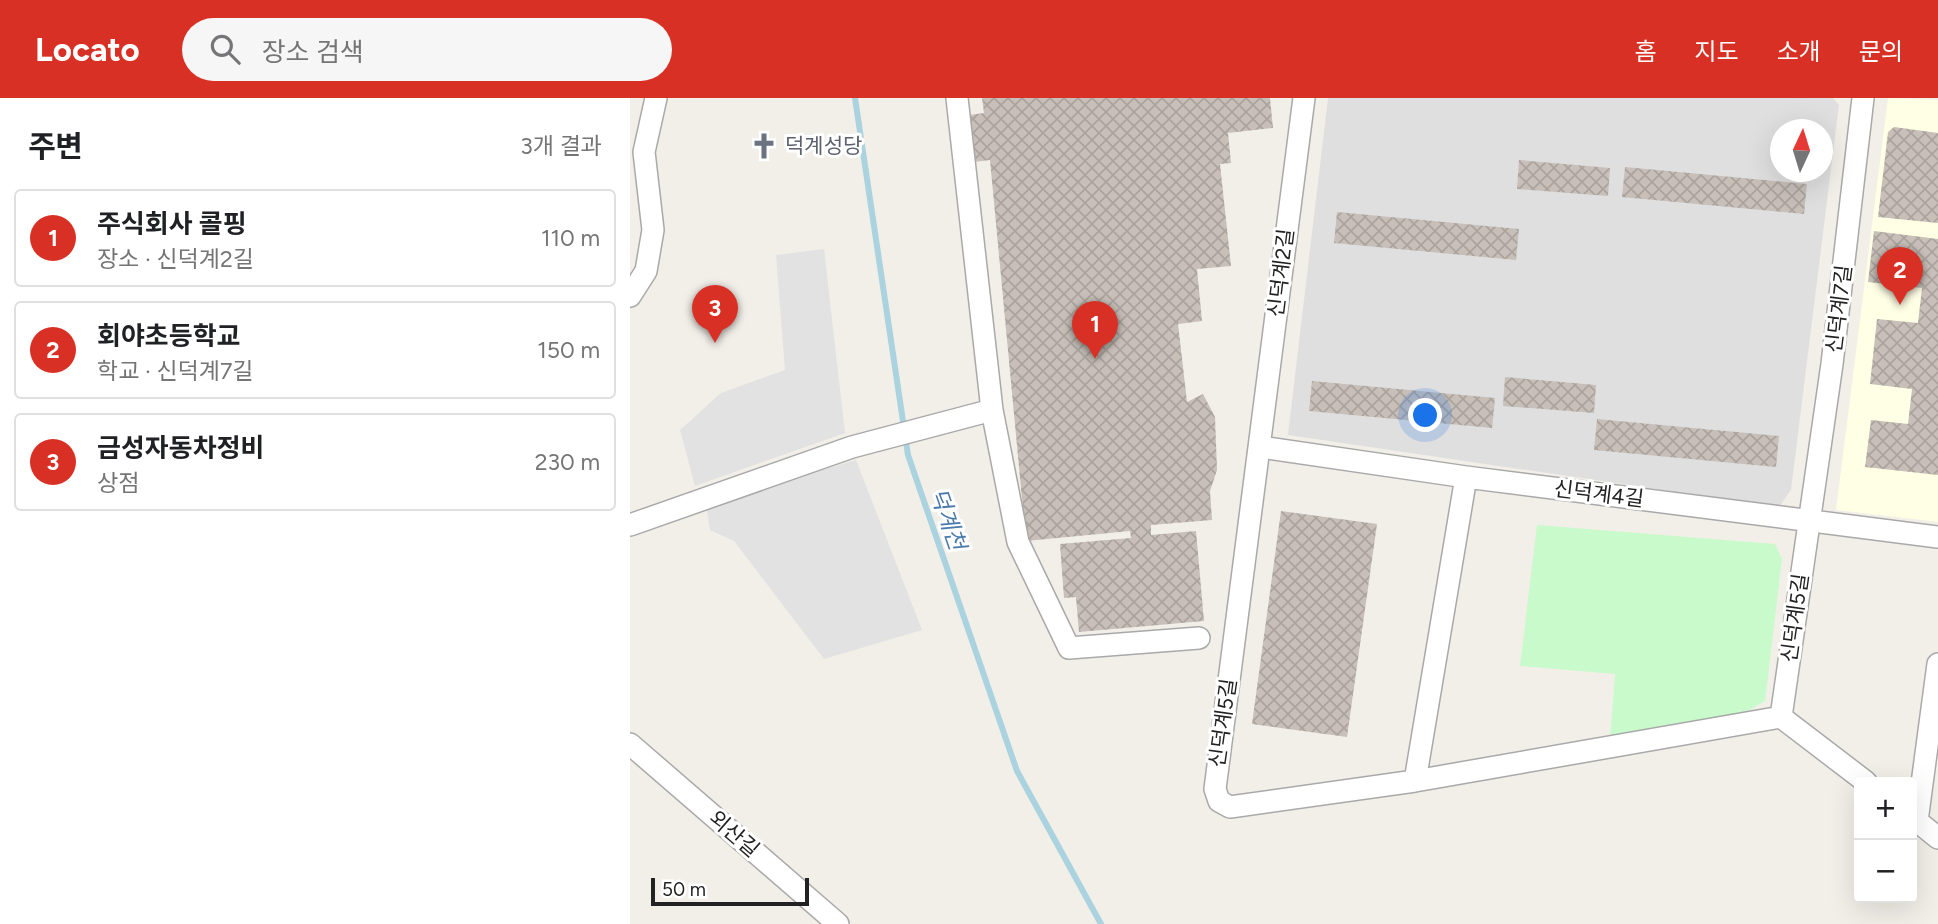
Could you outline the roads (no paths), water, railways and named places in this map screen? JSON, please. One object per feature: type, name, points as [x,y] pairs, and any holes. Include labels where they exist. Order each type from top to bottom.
[{"type":"street","points":[[630,296],[646,271],[653,230],[644,152],[656,98]]},
{"type":"street","points":[[957,98],[992,410],[1018,542],[1069,648],[1199,638]]},
{"type":"street","name":"신덕계2길","points":[[1260,447],[1304,98]]},
{"type":"street","name":"신덕계7길","points":[[1809,519],[1850,227],[1863,98]]},
{"type":"street","points":[[630,525],[852,447],[992,410]]},
{"type":"street","name":"신덕계4길","points":[[1260,447],[1466,477],[1938,537]]},
{"type":"street","name":"신덕계5길","points":[[1260,447],[1215,789],[1219,801],[1230,807],[1415,781],[1782,717],[1809,519]]},
{"type":"street","points":[[1415,781],[1466,477]]},
{"type":"street","points":[[1917,800],[1938,664]]},
{"type":"street","points":[[1782,717],[1860,777]]},
{"type":"street","name":"외산길","points":[[630,744],[838,924]]},
{"type":"street","points":[[1917,821],[1938,838]]},
{"type":"waterway","name":"덕계천","points":[[855,98],[908,455],[1017,771],[1101,924]]},
{"type":"place","name":"덕계성당","points":[[764,146]]},
{"type":"place","name":"회야초등학교","points":[[1900,305]]},
{"type":"place","name":"금성자동차정비","points":[[715,343]]},
{"type":"place","name":"주식회사 콜핑","points":[[1095,359]]}]
